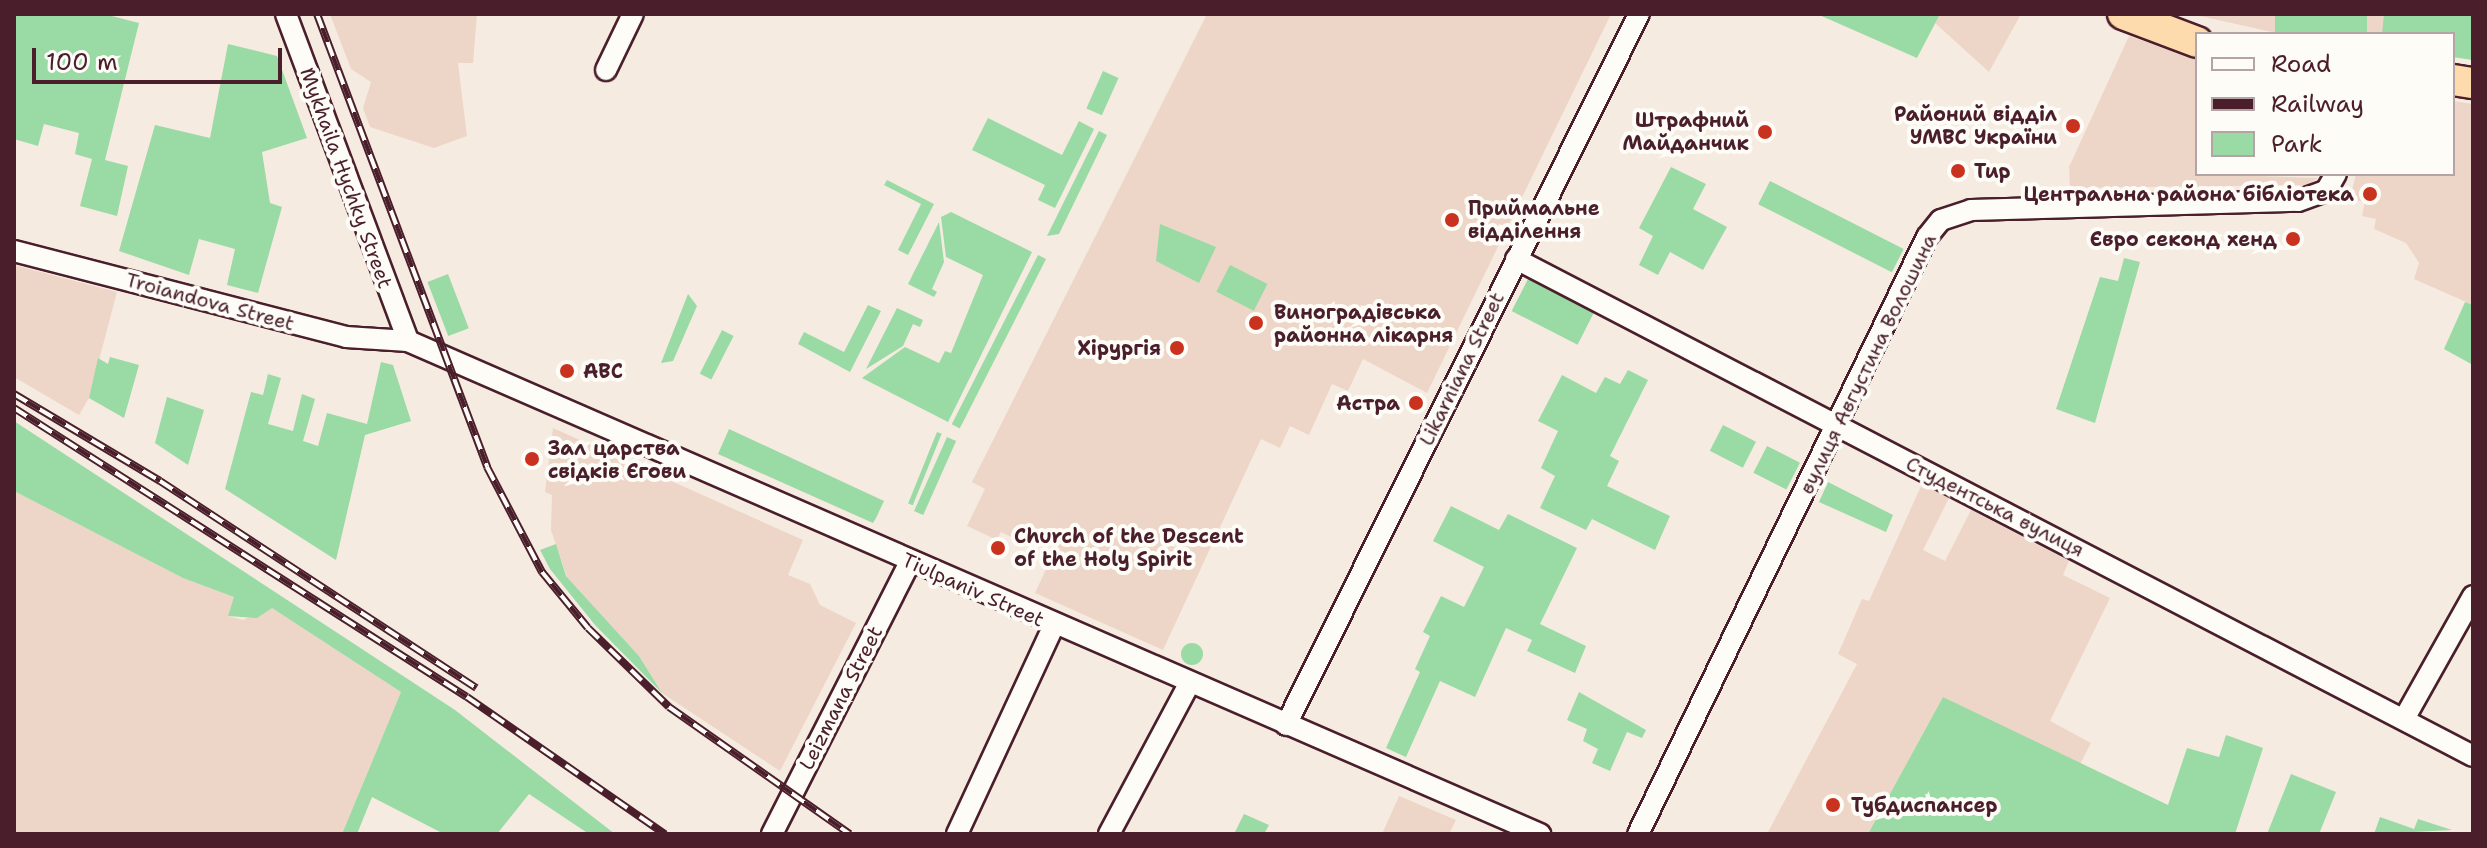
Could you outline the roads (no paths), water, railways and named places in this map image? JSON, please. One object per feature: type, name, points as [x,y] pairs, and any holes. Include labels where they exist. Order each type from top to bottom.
[{"type":"highway","points":[[2123,14],[2195,41]]},
{"type":"street","name":"Mykhaila Hychky Street","points":[[286,14],[408,341]]},
{"type":"street","points":[[606,70],[633,14]]},
{"type":"street","name":"Likarniana Street","points":[[1286,725],[1639,14]]},
{"type":"street","name":"вулиця Августина Волошина","points":[[1638,834],[1927,237],[1949,215],[2298,201],[2315,198],[2334,176]]},
{"type":"street","name":"Troiandova Street","points":[[14,251],[346,337],[408,341]]},
{"type":"street","name":"Студентська вулиця","points":[[1516,259],[2473,756]]},
{"type":"street","name":"Tiulpaniv Street","points":[[408,341],[1189,684],[1540,834]]},
{"type":"street","name":"Leizmana Street","points":[[772,834],[910,562]]},
{"type":"street","points":[[2404,719],[2473,596]]},
{"type":"street","points":[[957,834],[1054,625]]},
{"type":"street","points":[[1109,834],[1189,684]]},
{"type":"railway","points":[[317,14],[487,467],[542,572],[588,628],[669,707],[850,834]]},
{"type":"railway","points":[[14,394],[160,481],[476,688]]},
{"type":"railway","points":[[14,408],[467,697],[665,834]]},
{"type":"place","name":"Районий відділ УМВС України","points":[[2073,126]]},
{"type":"place","name":"Штрафний Майданчик","points":[[1765,132]]},
{"type":"place","name":"Тир","points":[[1958,171]]},
{"type":"place","name":"Центральна района бібліотека","points":[[2370,194]]},
{"type":"place","name":"Приймальне відділення","points":[[1452,220]]},
{"type":"place","name":"Євро секонд хенд","points":[[2293,239]]},
{"type":"place","name":"Виноградівська районна лікарня","points":[[1256,323]]},
{"type":"place","name":"Хірургія","points":[[1177,348]]},
{"type":"place","name":"ABC","points":[[567,371]]},
{"type":"place","name":"Астра","points":[[1416,403]]},
{"type":"place","name":"Зал царства свідків Єгови","points":[[532,459]]},
{"type":"place","name":"Church of the Descent of the Holy Spirit","points":[[998,548]]},
{"type":"place","name":"Тубдиспансер","points":[[1833,805]]}]
